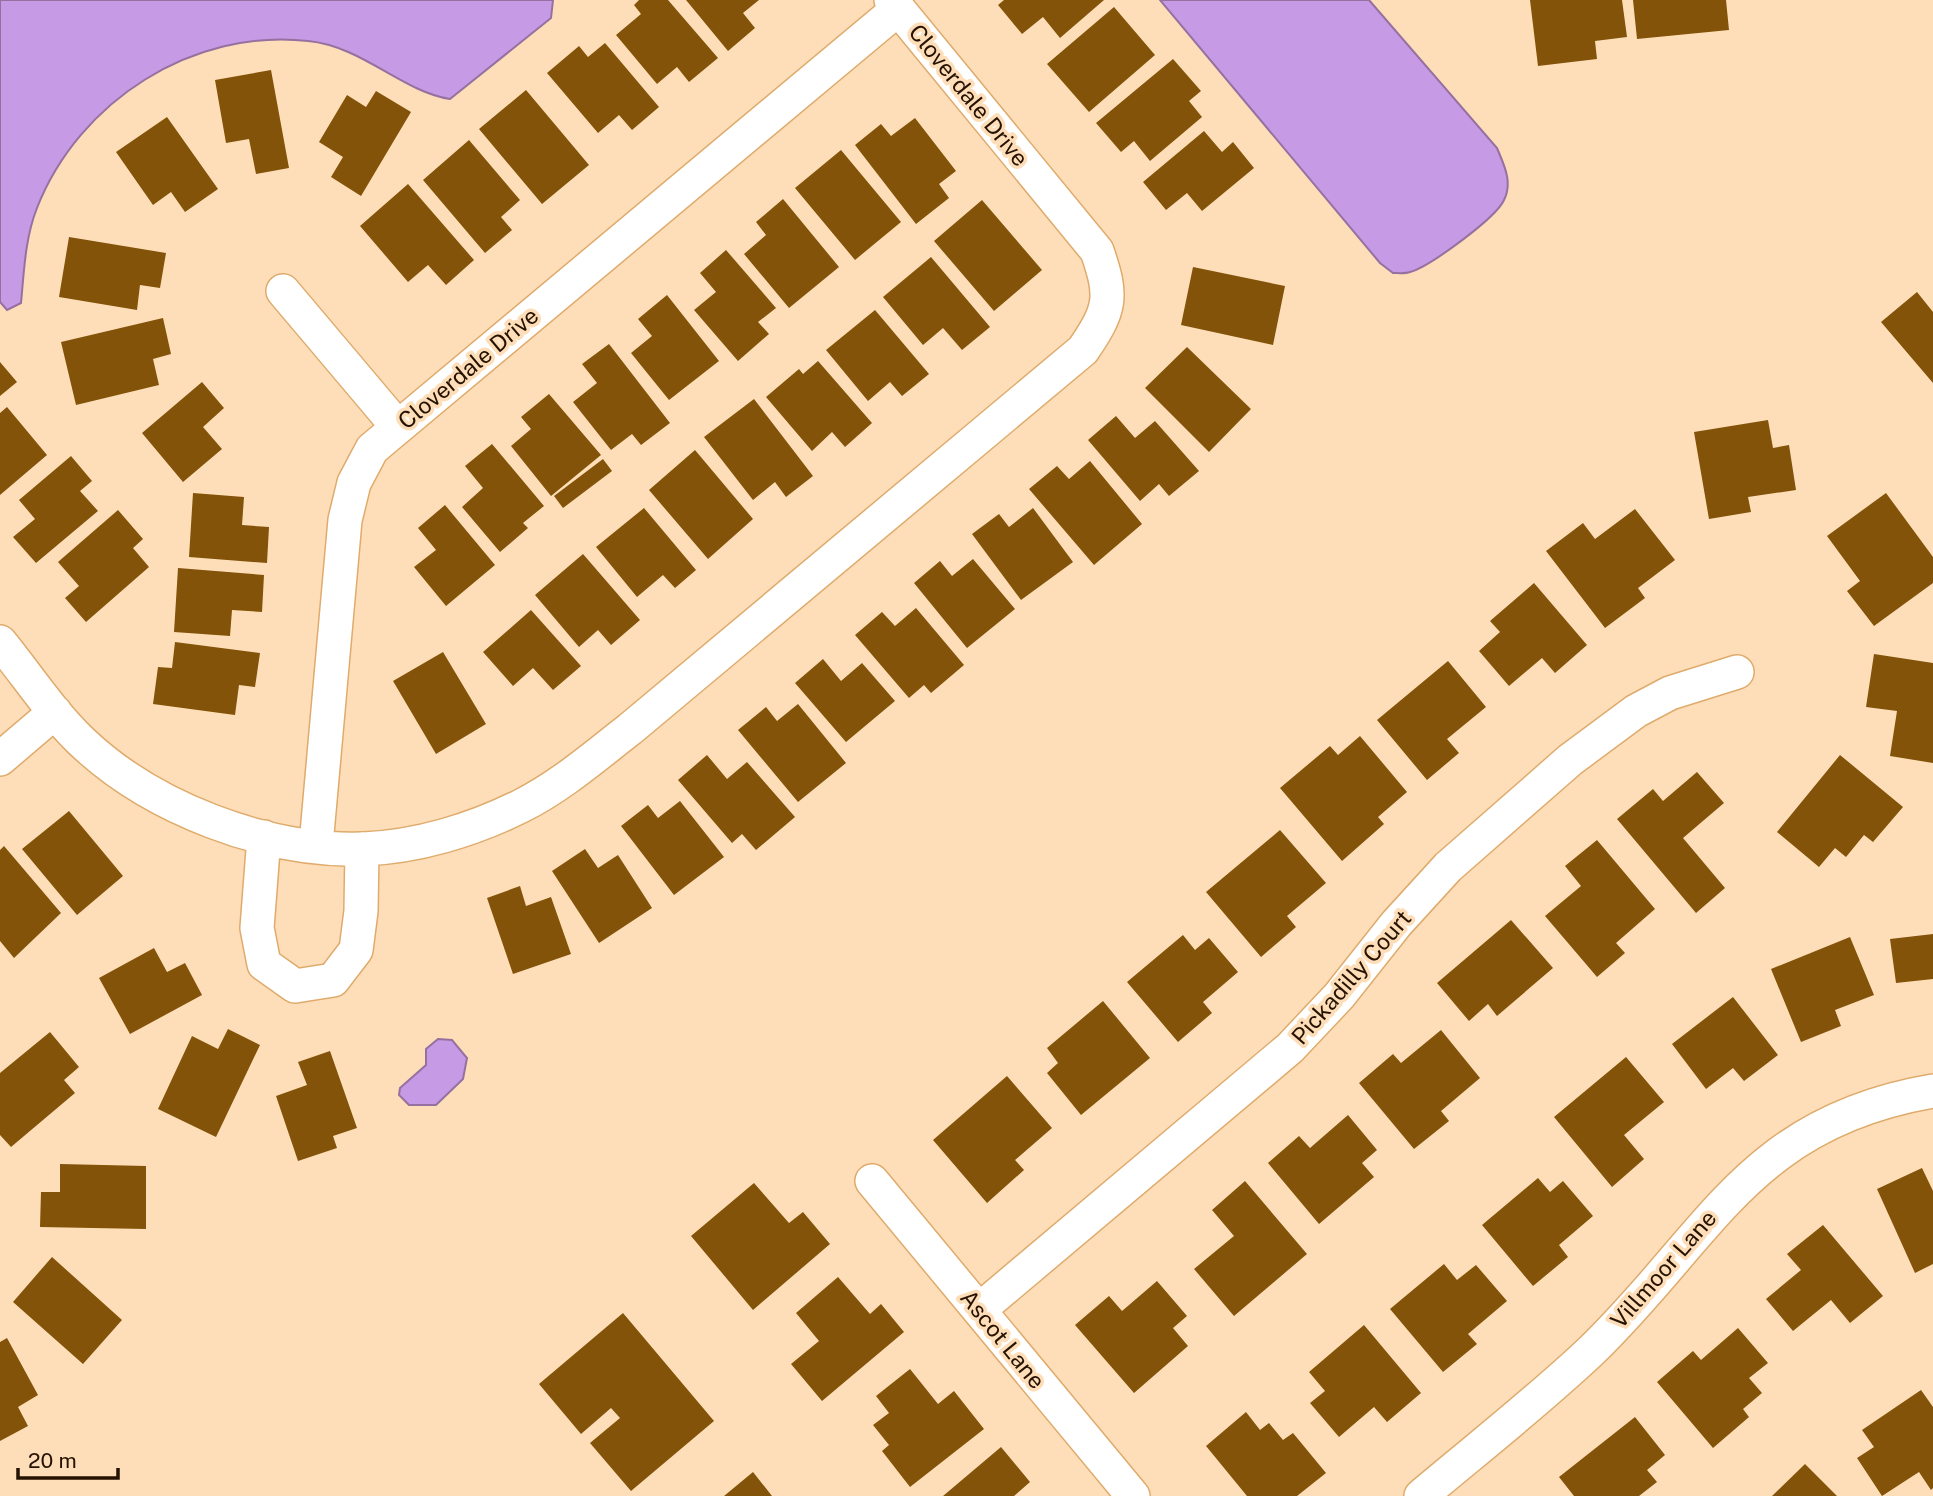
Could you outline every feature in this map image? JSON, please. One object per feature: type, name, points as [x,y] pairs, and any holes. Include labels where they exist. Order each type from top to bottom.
[{"type":"street","name":"Cloverdale Drive","points":[[0,642],[54,712],[81,741],[125,775],[213,823],[264,837],[316,845],[362,849],[405,844],[447,834],[523,805],[561,782],[630,729],[1083,350],[1104,320],[1109,284],[1097,251],[895,4],[372,449],[354,483],[345,520],[316,845]]},
{"type":"street","points":[[283,291],[397,426]]},
{"type":"street","name":"Pickadilly Court","points":[[979,1310],[1290,1048],[1339,996],[1396,924],[1448,867],[1570,760],[1636,711],[1670,692],[1737,672]]},
{"type":"street","points":[[0,759],[54,712]]},
{"type":"street","points":[[264,837],[257,928],[264,964],[295,986],[333,980],[356,950],[361,911],[362,849]]},
{"type":"street","name":"Villmoor Lane","points":[[1421,1496],[1591,1350],[1724,1200],[1754,1172],[1820,1126],[1860,1108],[1894,1097],[1933,1091]]},
{"type":"street","name":"Ascot Lane","points":[[872,1181],[1133,1496]]},
{"type":"shaded area","points":[[0,0],[553,0],[551,18],[450,99],[416,88],[346,51],[308,41],[265,40],[223,47],[183,60],[145,80],[111,105],[81,135],[56,170],[37,208],[30,231],[21,303],[7,310],[0,302]]},
{"type":"shaded area","points":[[1160,0],[1369,0],[1497,148],[1508,180],[1504,200],[1489,218],[1446,252],[1410,272],[1393,273],[1380,263]]},
{"type":"shaded area","points":[[438,1039],[452,1040],[467,1058],[463,1079],[436,1105],[409,1105],[399,1095],[400,1088],[426,1065],[426,1049]]},
{"type":"building","points":[[639,0],[668,0],[718,58],[689,82],[677,67],[657,84],[616,35],[641,14],[634,5]]},
{"type":"building","points":[[686,0],[759,0],[743,13],[755,28],[728,51]]},
{"type":"building","points":[[1004,0],[1104,0],[1060,38],[1043,17],[1022,34],[998,5]]},
{"type":"building","points":[[1530,0],[1622,0],[1627,37],[1595,41],[1597,59],[1538,66]]},
{"type":"building","points":[[1633,0],[1726,0],[1729,30],[1637,39]]},
{"type":"building","points":[[1114,7],[1155,55],[1089,112],[1047,64]]},
{"type":"building","points":[[605,43],[659,107],[632,130],[619,115],[598,133],[547,73],[579,46],[588,57]]},
{"type":"building","points":[[1173,59],[1201,91],[1189,101],[1202,117],[1150,161],[1134,141],[1121,152],[1096,123]]},
{"type":"building","points":[[271,70],[289,168],[256,174],[249,139],[226,143],[215,80]]},
{"type":"building","points":[[526,90],[589,165],[542,204],[479,129]]},
{"type":"building","points":[[376,91],[411,112],[361,196],[331,177],[343,157],[319,142],[347,95],[366,107]]},
{"type":"building","points":[[167,117],[218,189],[185,212],[171,192],[153,205],[116,152]]},
{"type":"building","points":[[915,118],[956,171],[939,184],[949,198],[916,224],[855,145],[881,124],[891,136]]},
{"type":"building","points":[[1204,131],[1222,152],[1233,142],[1254,168],[1202,211],[1187,193],[1166,210],[1143,182]]},
{"type":"building","points":[[469,140],[520,200],[501,217],[512,230],[485,253],[423,180]]},
{"type":"building","points":[[841,150],[901,222],[855,260],[795,188]]},
{"type":"building","points":[[408,184],[474,260],[446,285],[428,265],[408,282],[360,226]]},
{"type":"building","points":[[783,199],[839,267],[789,308],[744,254],[766,235],[756,222]]},
{"type":"building","points":[[982,200],[1042,270],[994,311],[934,241]]},
{"type":"building","points":[[69,237],[166,253],[160,288],[140,285],[137,310],[59,297]]},
{"type":"building","points":[[726,250],[776,308],[758,322],[769,334],[738,361],[694,310],[716,292],[700,273]]},
{"type":"building","points":[[931,257],[990,327],[962,350],[943,328],[923,345],[883,297]]},
{"type":"building","points":[[1193,267],[1285,286],[1273,345],[1181,325]]},
{"type":"building","points":[[1917,292],[1933,312],[1933,383],[1881,322]]},
{"type":"building","points":[[667,295],[719,361],[669,400],[631,353],[652,336],[638,319]]},
{"type":"building","points":[[875,310],[929,374],[902,396],[890,382],[868,401],[826,350]]},
{"type":"building","points":[[163,318],[171,354],[153,359],[159,385],[76,405],[61,342]]},
{"type":"building","points":[[609,344],[670,423],[641,445],[632,434],[611,450],[573,402],[597,383],[582,364]]},
{"type":"building","points":[[1187,347],[1251,409],[1209,452],[1145,388]]},
{"type":"building","points":[[818,361],[872,423],[845,447],[832,432],[812,451],[766,397],[799,369],[803,374]]},
{"type":"building","points":[[0,362],[17,382],[0,396]]},
{"type":"building","points":[[202,382],[224,408],[203,427],[222,449],[183,482],[142,433]]},
{"type":"building","points":[[549,394],[601,455],[551,496],[511,446],[531,429],[521,417]]},
{"type":"building","points":[[754,399],[813,476],[786,497],[775,482],[753,500],[704,437]]},
{"type":"building","points":[[7,407],[47,455],[0,495],[0,413]]},
{"type":"building","points":[[1116,416],[1135,438],[1155,421],[1199,471],[1169,496],[1159,484],[1140,501],[1088,440]]},
{"type":"building","points":[[1768,420],[1773,448],[1789,445],[1796,490],[1748,497],[1751,512],[1709,519],[1694,432]]},
{"type":"building","points":[[492,444],[544,506],[523,523],[528,528],[500,552],[462,507],[483,488],[465,466]]},
{"type":"building","points":[[695,450],[753,519],[708,559],[649,490]]},
{"type":"building","points":[[71,456],[92,481],[80,491],[98,511],[36,563],[13,537],[35,519],[19,500]]},
{"type":"building","points":[[603,459],[612,471],[563,508],[554,496]]},
{"type":"building","points":[[1090,461],[1142,524],[1094,565],[1029,489],[1057,466],[1069,479]]},
{"type":"building","points":[[193,493],[244,497],[242,525],[269,527],[267,563],[189,557]]},
{"type":"building","points":[[1886,493],[1933,557],[1933,583],[1874,626],[1847,591],[1860,581],[1827,536]]},
{"type":"building","points":[[445,505],[495,565],[446,606],[414,567],[436,550],[418,528]]},
{"type":"building","points":[[644,508],[696,570],[675,588],[663,575],[637,597],[596,547]]},
{"type":"building","points":[[1033,508],[1073,562],[1021,600],[972,534],[999,514],[1009,527]]},
{"type":"building","points":[[1635,509],[1675,560],[1638,588],[1645,598],[1605,628],[1546,551],[1583,523],[1595,539]]},
{"type":"building","points":[[118,510],[143,539],[133,548],[149,567],[86,622],[65,598],[79,586],[58,562]]},
{"type":"building","points":[[583,554],[640,620],[611,645],[598,630],[579,647],[535,595]]},
{"type":"building","points":[[973,559],[1015,609],[967,648],[914,583],[940,561],[952,576]]},
{"type":"building","points":[[178,568],[264,575],[262,612],[232,610],[230,636],[174,632]]},
{"type":"building","points":[[1534,583],[1587,645],[1555,673],[1542,658],[1509,686],[1479,651],[1500,632],[1490,621]]},
{"type":"building","points":[[916,608],[964,665],[931,693],[924,685],[909,698],[855,635],[882,612],[895,626]]},
{"type":"building","points":[[531,610],[581,666],[553,690],[533,668],[513,686],[483,652]]},
{"type":"building","points":[[175,642],[260,653],[255,687],[239,685],[235,715],[153,704],[158,667],[172,668]]},
{"type":"building","points":[[443,652],[486,724],[436,754],[393,681]]},
{"type":"building","points":[[1874,654],[1933,663],[1933,763],[1890,756],[1897,711],[1866,707]]},
{"type":"building","points":[[823,659],[841,681],[862,663],[895,701],[846,742],[795,683]]},
{"type":"building","points":[[1448,661],[1486,707],[1447,739],[1459,753],[1427,780],[1377,720]]},
{"type":"building","points":[[798,704],[846,763],[798,802],[738,730],[766,707],[777,721]]},
{"type":"building","points":[[1360,736],[1407,792],[1378,817],[1384,824],[1342,861],[1280,788],[1330,746],[1338,755]]},
{"type":"building","points":[[707,755],[727,779],[747,762],[795,817],[756,850],[742,834],[732,843],[678,780]]},
{"type":"building","points":[[1840,755],[1903,807],[1873,842],[1864,835],[1846,857],[1835,848],[1819,867],[1777,832]]},
{"type":"building","points":[[1697,772],[1724,803],[1683,838],[1725,888],[1696,913],[1617,819],[1653,789],[1663,801]]},
{"type":"building","points":[[680,801],[724,857],[674,895],[621,826],[648,805],[658,818]]},
{"type":"building","points":[[69,811],[123,876],[77,915],[22,849]]},
{"type":"building","points":[[1280,830],[1326,883],[1287,916],[1296,927],[1261,957],[1206,892]]},
{"type":"building","points":[[1597,840],[1655,909],[1616,943],[1625,953],[1597,977],[1545,916],[1581,886],[1565,866]]},
{"type":"building","points":[[4,846],[61,913],[14,958],[0,941],[0,850]]},
{"type":"building","points":[[585,849],[598,868],[618,855],[652,908],[599,943],[552,871]]},
{"type":"building","points":[[520,886],[526,906],[551,897],[571,954],[513,974],[487,898]]},
{"type":"building","points":[[1511,920],[1553,968],[1497,1016],[1488,1004],[1469,1021],[1437,983]]},
{"type":"building","points":[[1933,934],[1933,979],[1896,983],[1890,939]]},
{"type":"building","points":[[1183,935],[1195,950],[1209,938],[1238,972],[1203,1002],[1212,1013],[1178,1042],[1127,982]]},
{"type":"building","points":[[1850,937],[1874,995],[1835,1010],[1841,1026],[1801,1042],[1771,969]]},
{"type":"building","points":[[154,948],[167,972],[185,963],[202,995],[130,1034],[99,978]]},
{"type":"building","points":[[1733,997],[1778,1055],[1744,1081],[1733,1068],[1706,1089],[1672,1044]]},
{"type":"building","points":[[1103,1001],[1150,1058],[1081,1115],[1047,1073],[1058,1063],[1047,1048]]},
{"type":"building","points":[[228,1029],[260,1045],[216,1137],[158,1109],[192,1036],[218,1049]]},
{"type":"building","points":[[1441,1030],[1480,1078],[1441,1111],[1449,1121],[1414,1149],[1359,1083],[1393,1054],[1401,1063]]},
{"type":"building","points":[[50,1032],[79,1067],[64,1080],[75,1093],[11,1147],[0,1135],[0,1073]]},
{"type":"building","points":[[330,1051],[357,1128],[333,1136],[337,1148],[298,1161],[276,1096],[307,1085],[298,1062]]},
{"type":"building","points":[[1626,1057],[1664,1102],[1624,1135],[1644,1159],[1612,1187],[1554,1117]]},
{"type":"building","points":[[1007,1076],[1052,1128],[1015,1160],[1024,1170],[987,1203],[933,1140]]},
{"type":"building","points":[[1348,1115],[1377,1150],[1362,1163],[1374,1177],[1319,1224],[1268,1163],[1299,1136],[1310,1148]]},
{"type":"building","points":[[60,1164],[146,1166],[146,1229],[40,1227],[41,1192],[60,1192]]},
{"type":"building","points":[[1922,1168],[1933,1191],[1933,1264],[1915,1273],[1877,1189]]},
{"type":"building","points":[[1538,1178],[1550,1192],[1563,1181],[1593,1216],[1559,1245],[1568,1257],[1533,1286],[1482,1225]]},
{"type":"building","points":[[1245,1181],[1307,1254],[1234,1316],[1194,1269],[1234,1236],[1212,1210]]},
{"type":"building","points":[[754,1183],[789,1223],[803,1212],[830,1244],[753,1310],[691,1236]]},
{"type":"building","points":[[1823,1225],[1883,1296],[1850,1323],[1831,1300],[1793,1331],[1766,1299],[1801,1270],[1787,1254]]},
{"type":"building","points":[[52,1257],[122,1320],[83,1364],[13,1302]]},
{"type":"building","points":[[1444,1264],[1457,1280],[1476,1265],[1507,1301],[1468,1334],[1477,1344],[1443,1372],[1390,1309]]},
{"type":"building","points":[[838,1277],[870,1314],[881,1304],[904,1332],[822,1401],[791,1364],[819,1341],[796,1313]]},
{"type":"building","points":[[1157,1281],[1187,1316],[1173,1328],[1188,1346],[1134,1393],[1075,1325],[1109,1296],[1122,1311]]},
{"type":"building","points":[[623,1313],[714,1421],[631,1491],[590,1443],[620,1418],[611,1408],[581,1434],[539,1384]]},
{"type":"building","points":[[1364,1325],[1421,1393],[1387,1422],[1374,1407],[1339,1437],[1310,1403],[1325,1391],[1309,1372]]},
{"type":"building","points":[[1738,1328],[1768,1363],[1749,1378],[1762,1393],[1743,1409],[1749,1417],[1713,1448],[1657,1382],[1693,1351],[1701,1360]]},
{"type":"building","points":[[7,1338],[38,1395],[18,1407],[28,1426],[0,1441],[0,1342]]},
{"type":"building","points":[[910,1369],[938,1404],[954,1391],[984,1429],[910,1487],[882,1451],[889,1445],[873,1425],[889,1413],[876,1396]]},
{"type":"building","points":[[1921,1390],[1933,1407],[1933,1488],[1931,1490],[1919,1472],[1882,1496],[1857,1458],[1874,1447],[1862,1430]]},
{"type":"building","points":[[1246,1412],[1260,1430],[1269,1423],[1283,1440],[1293,1433],[1326,1473],[1297,1496],[1247,1496],[1206,1446]]},
{"type":"building","points":[[1635,1417],[1665,1455],[1647,1470],[1657,1482],[1639,1496],[1574,1496],[1559,1477]]},
{"type":"building","points":[[1001,1447],[1030,1482],[1014,1496],[943,1496]]},
{"type":"building","points":[[1805,1464],[1837,1496],[1772,1496]]},
{"type":"building","points":[[753,1472],[772,1496],[724,1496]]}]
